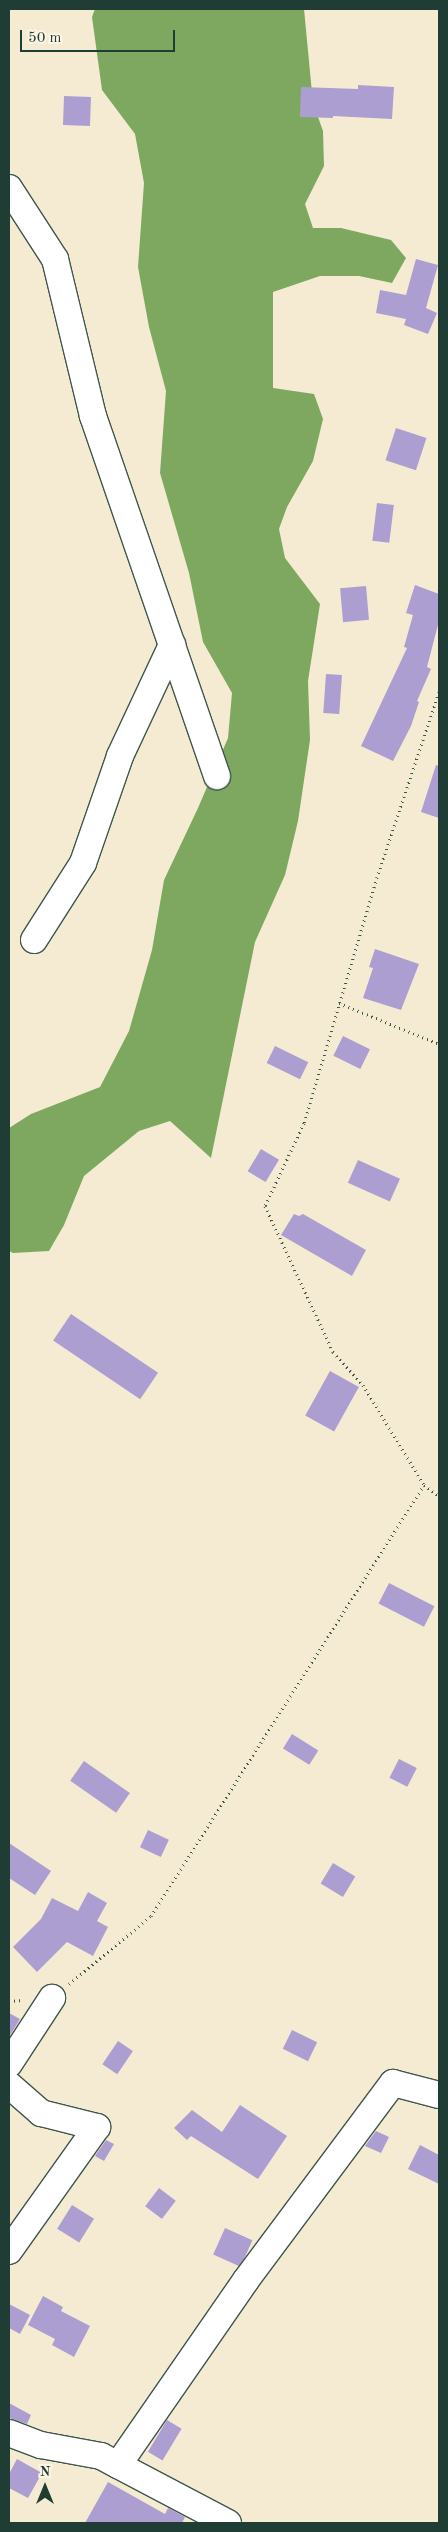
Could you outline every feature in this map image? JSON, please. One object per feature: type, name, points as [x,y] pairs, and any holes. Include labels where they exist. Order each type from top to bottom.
[{"type":"street","points":[[9,188],[55,259],[93,416],[217,776]]},
{"type":"street","points":[[34,940],[83,863],[120,756],[172,645]]},
{"type":"street","points":[[9,2064],[52,1998]]},
{"type":"street","points":[[118,2465],[246,2280],[393,2083],[439,2095]]},
{"type":"street","points":[[9,2085],[41,2113],[97,2128],[9,2252]]},
{"type":"street","points":[[9,2433],[40,2445],[101,2456],[228,2523]]},
{"type":"path","points":[[439,692],[377,877],[304,1123],[265,1206],[333,1352],[363,1385],[424,1485],[439,1496]]},
{"type":"path","points":[[339,1004],[439,1044]]},
{"type":"path","points":[[9,2001],[52,1998],[151,1916],[424,1485]]},
{"type":"green space","points":[[95,9],[304,9],[313,103],[323,131],[324,166],[305,204],[313,228],[341,228],[391,240],[406,258],[392,283],[359,276],[320,276],[273,292],[273,388],[314,394],[323,419],[313,461],[287,507],[279,529],[285,558],[320,604],[308,681],[310,740],[298,821],[285,875],[255,942],[211,1158],[170,1121],[139,1131],[84,1176],[64,1225],[49,1251],[13,1253],[9,1251],[9,1128],[31,1114],[100,1087],[129,1031],[152,950],[164,880],[228,738],[232,693],[203,642],[189,573],[160,473],[166,391],[149,327],[138,267],[144,183],[135,134],[102,90],[92,17]]},
{"type":"building","points":[[358,85],[394,87],[392,119],[333,116],[333,118],[300,117],[301,87],[358,89]]},
{"type":"building","points":[[64,96],[91,97],[90,126],[63,125]]},
{"type":"building","points":[[416,259],[438,265],[426,308],[437,313],[428,334],[404,325],[406,319],[376,313],[380,290],[406,295]]},
{"type":"building","points":[[396,428],[426,438],[416,470],[385,460]]},
{"type":"building","points":[[377,503],[394,505],[389,543],[372,541]]},
{"type":"building","points":[[415,585],[439,594],[439,621],[427,667],[431,669],[417,701],[419,702],[411,726],[393,761],[361,746],[407,648],[404,647],[413,615],[406,613]]},
{"type":"building","points":[[366,586],[369,620],[343,622],[340,588]]},
{"type":"building","points":[[326,674],[342,675],[339,714],[323,713]]},
{"type":"building","points":[[436,765],[439,766],[439,818],[421,812]]},
{"type":"building","points":[[375,949],[419,964],[401,1010],[363,998],[373,968],[369,967]]},
{"type":"building","points":[[343,1036],[370,1049],[360,1069],[333,1056]]},
{"type":"building","points":[[275,1046],[308,1062],[300,1079],[267,1063]]},
{"type":"building","points":[[261,1149],[279,1160],[266,1182],[248,1171]]},
{"type":"building","points":[[358,1160],[400,1179],[390,1202],[348,1183]]},
{"type":"building","points":[[294,1214],[299,1216],[303,1214],[366,1250],[352,1276],[281,1235]]},
{"type":"building","points":[[71,1314],[158,1373],[140,1399],[53,1341]]},
{"type":"building","points":[[330,1371],[359,1387],[334,1432],[305,1416]]},
{"type":"building","points":[[389,1583],[434,1606],[424,1627],[379,1603]]},
{"type":"building","points":[[292,1734],[318,1750],[309,1765],[283,1748]]},
{"type":"building","points":[[399,1759],[417,1768],[407,1787],[389,1778]]},
{"type":"building","points":[[84,1761],[130,1793],[116,1813],[70,1781]]},
{"type":"building","points":[[148,1830],[169,1840],[161,1857],[140,1847]]},
{"type":"building","points":[[9,1843],[51,1871],[35,1895],[9,1878]]},
{"type":"building","points":[[333,1863],[355,1876],[343,1897],[321,1884]]},
{"type":"building","points":[[88,1892],[107,1903],[97,1921],[108,1927],[93,1956],[67,1942],[37,1972],[13,1947],[41,1919],[52,1898],[78,1911]]},
{"type":"building","points":[[9,2013],[20,2019],[9,2037]]},
{"type":"building","points":[[292,2030],[317,2042],[308,2061],[283,2049]]},
{"type":"building","points":[[118,2041],[133,2051],[117,2074],[102,2064]]},
{"type":"building","points":[[240,2105],[287,2136],[258,2179],[191,2136],[187,2140],[174,2128],[192,2110],[222,2132]]},
{"type":"building","points":[[376,2131],[389,2137],[381,2153],[365,2146]]},
{"type":"building","points":[[106,2140],[114,2144],[104,2161],[95,2156]]},
{"type":"building","points":[[420,2145],[439,2155],[439,2184],[408,2169]]},
{"type":"building","points":[[159,2188],[176,2201],[162,2219],[145,2206]]},
{"type":"building","points":[[72,2205],[94,2219],[79,2243],[57,2229]]},
{"type":"building","points":[[225,2228],[252,2240],[241,2267],[213,2254]]},
{"type":"building","points":[[43,2296],[63,2307],[61,2311],[90,2326],[74,2357],[52,2345],[55,2339],[28,2325]]},
{"type":"building","points":[[9,2304],[30,2315],[20,2334],[9,2328]]},
{"type":"building","points":[[9,2403],[31,2415],[27,2424],[9,2418]]},
{"type":"building","points":[[167,2420],[182,2429],[163,2460],[148,2452]]},
{"type":"building","points":[[17,2459],[42,2473],[28,2498],[9,2488],[9,2474]]},
{"type":"building","points":[[108,2482],[165,2514],[168,2508],[185,2517],[182,2523],[85,2523]]}]
